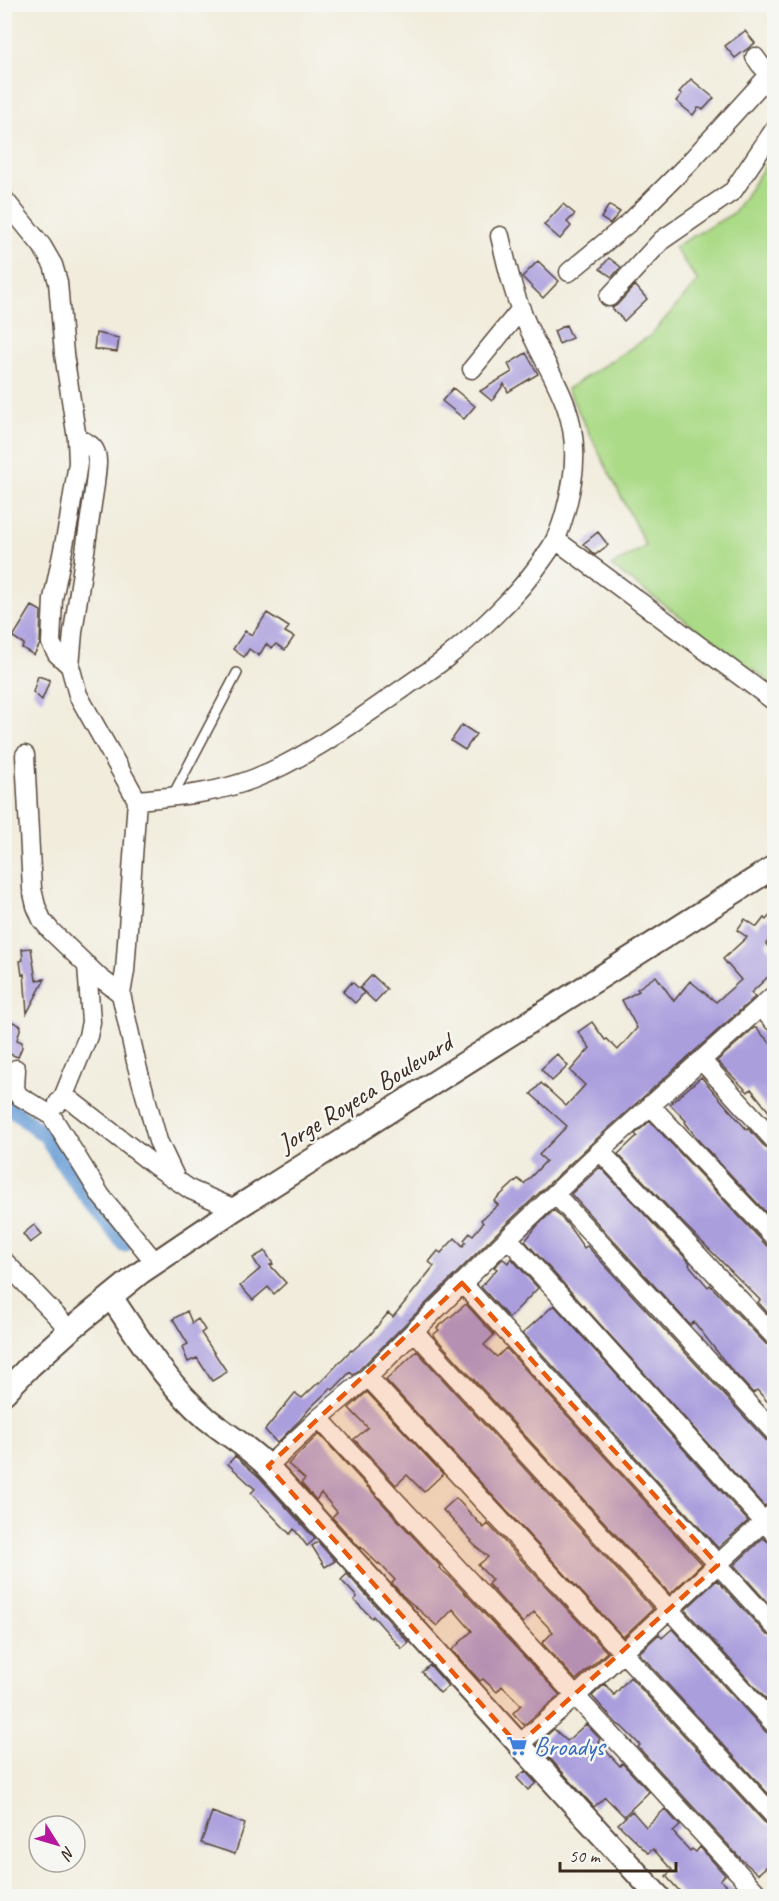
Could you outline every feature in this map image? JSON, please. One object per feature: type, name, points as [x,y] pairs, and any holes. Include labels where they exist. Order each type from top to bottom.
[{"type":"street","points":[[569,272],[631,221],[772,77],[755,57]]},
{"type":"street","points":[[609,297],[662,240],[732,191],[774,130]]},
{"type":"street","points":[[4,199],[42,246],[53,266],[58,282],[64,354],[77,439],[92,445],[96,450],[95,484],[70,666],[78,695],[137,800],[125,971],[121,994],[151,1120],[177,1181]]},
{"type":"street","points":[[137,800],[200,794],[224,789],[254,778],[294,759],[370,713],[443,661],[484,626],[531,576],[556,540],[571,485],[574,430],[561,392],[526,322],[510,281],[500,236]]},
{"type":"street","points":[[472,369],[521,309]]},
{"type":"street","points":[[556,540],[774,701]]},
{"type":"street","points":[[25,755],[32,889],[36,906],[42,920],[51,931],[121,994]]},
{"type":"street","name":"Jorge Royeca Boulevard","points":[[4,1393],[70,1330],[133,1279],[235,1209],[774,867]]},
{"type":"street","points":[[51,1115],[64,1095],[88,1036],[91,1022],[87,965]]},
{"type":"street","points":[[268,1466],[319,1418],[368,1377],[508,1238],[600,1151],[768,1001],[774,1022]]},
{"type":"street","points":[[702,1061],[774,1140]]},
{"type":"street","points":[[12,1075],[19,1096],[51,1115],[101,1196],[133,1279],[159,1368],[206,1417],[268,1466],[518,1745],[658,1896]]},
{"type":"street","points":[[64,1095],[177,1181],[205,1197],[235,1209]]},
{"type":"street","points":[[650,1105],[774,1237]]},
{"type":"street","points":[[600,1151],[774,1336]]},
{"type":"street","points":[[555,1194],[774,1432]]},
{"type":"street","points":[[508,1238],[771,1523],[718,1564],[575,1697],[518,1745]]},
{"type":"street","points":[[4,1261],[70,1330]]},
{"type":"street","points":[[462,1283],[774,1626]]},
{"type":"street","points":[[414,1331],[774,1724]]},
{"type":"street","points":[[368,1377],[774,1816]]},
{"type":"street","points":[[319,1418],[760,1896]]},
{"type":"lane","points":[[172,797],[237,673]]},
{"type":"highlighted area","points":[[462,1283],[718,1565],[518,1745],[268,1466]]},
{"type":"green space","points":[[774,152],[774,685],[611,566],[646,546],[567,389],[650,336],[698,281],[674,247],[734,213]]},
{"type":"building","points":[[745,31],[755,43],[735,58],[725,46]]},
{"type":"building","points":[[691,79],[714,98],[704,109],[698,108],[693,115],[676,101],[682,94],[679,92]]},
{"type":"building","points":[[563,204],[575,214],[567,222],[571,226],[560,239],[544,225]]},
{"type":"building","points":[[609,205],[620,212],[610,224],[601,218]]},
{"type":"building","points":[[609,258],[621,267],[612,277],[600,269]]},
{"type":"building","points":[[538,261],[559,281],[543,298],[522,277]]},
{"type":"building","points":[[635,285],[647,299],[624,321],[612,308]]},
{"type":"building","points":[[566,325],[572,338],[559,344],[554,331]]},
{"type":"building","points":[[96,333],[119,338],[117,352],[94,349]]},
{"type":"building","points":[[526,353],[538,374],[508,392],[504,384],[492,401],[480,391],[512,372],[508,364]]},
{"type":"building","points":[[453,388],[475,406],[464,419],[442,401]]},
{"type":"building","points":[[598,532],[608,545],[595,555],[583,544]]},
{"type":"building","points":[[32,606],[41,611],[40,644],[34,655],[22,648],[24,644],[13,637]]},
{"type":"building","points":[[267,613],[289,627],[285,632],[294,637],[285,650],[276,644],[272,648],[266,644],[259,656],[249,649],[244,657],[233,649],[245,631],[252,635]]},
{"type":"building","points":[[38,676],[50,680],[42,700],[33,692]]},
{"type":"building","points":[[462,725],[476,734],[465,750],[451,741]]},
{"type":"building","points":[[774,911],[774,932],[766,944],[774,954],[774,971],[751,993],[755,997],[592,1143],[500,1230],[360,1369],[353,1375],[350,1372],[333,1390],[331,1388],[277,1443],[265,1430],[295,1393],[302,1398],[320,1383],[351,1350],[370,1335],[388,1313],[393,1317],[434,1266],[429,1262],[438,1251],[441,1253],[455,1238],[463,1246],[466,1242],[464,1240],[470,1233],[473,1235],[483,1223],[481,1220],[498,1205],[494,1201],[518,1179],[524,1184],[546,1161],[539,1155],[567,1126],[531,1094],[541,1083],[566,1106],[585,1085],[570,1071],[590,1048],[578,1032],[592,1022],[605,1040],[607,1039],[618,1050],[637,1028],[622,1000],[639,991],[637,989],[656,976],[674,1001],[690,981],[716,1002],[741,980],[723,959],[747,937],[737,930],[745,919],[757,927]]},
{"type":"building","points":[[31,948],[36,980],[45,979],[27,1013],[24,974],[22,975],[20,961],[23,960],[22,949]]},
{"type":"building","points":[[372,975],[387,989],[375,1002],[360,988]]},
{"type":"building","points":[[352,982],[364,993],[355,1003],[343,992]]},
{"type":"building","points":[[9,1020],[21,1026],[17,1040],[22,1042],[22,1047],[18,1057],[4,1052],[4,1027]]},
{"type":"building","points":[[754,1028],[774,1047],[774,1118],[751,1089],[748,1092],[717,1061]]},
{"type":"building","points":[[557,1054],[568,1066],[552,1081],[541,1069]]},
{"type":"building","points":[[701,1077],[747,1130],[748,1128],[766,1148],[774,1151],[774,1221],[699,1141],[686,1121],[670,1104]]},
{"type":"building","points":[[650,1121],[766,1245],[774,1248],[774,1320],[758,1302],[760,1300],[618,1154]]},
{"type":"building","points":[[600,1167],[690,1263],[689,1265],[708,1287],[710,1285],[766,1344],[774,1347],[774,1409],[757,1390],[753,1393],[729,1367],[694,1322],[690,1325],[571,1194]]},
{"type":"building","points":[[554,1210],[584,1248],[587,1246],[766,1440],[774,1443],[774,1501],[764,1506],[525,1241]]},
{"type":"building","points":[[34,1225],[42,1234],[30,1243],[23,1234]]},
{"type":"building","points":[[265,1251],[273,1264],[270,1265],[286,1283],[274,1294],[268,1287],[253,1300],[240,1286],[260,1269],[253,1258]]},
{"type":"building","points":[[511,1258],[538,1288],[509,1318],[481,1287],[497,1269],[494,1267],[503,1259],[508,1263]]},
{"type":"building","points":[[466,1304],[494,1335],[484,1345],[497,1357],[506,1348],[702,1564],[670,1594],[433,1335],[439,1330],[437,1328]]},
{"type":"building","points":[[554,1305],[748,1521],[718,1548],[523,1333]]},
{"type":"building","points":[[187,1311],[192,1323],[198,1319],[205,1330],[201,1333],[227,1372],[212,1381],[197,1358],[188,1362],[182,1347],[188,1344],[173,1319]]},
{"type":"building","points":[[417,1351],[653,1609],[623,1637],[386,1380]]},
{"type":"building","points":[[367,1392],[443,1474],[424,1492],[407,1475],[396,1485],[354,1439],[368,1428],[349,1408]]},
{"type":"building","points":[[319,1434],[440,1566],[439,1568],[560,1695],[524,1725],[513,1713],[521,1705],[502,1686],[497,1692],[483,1679],[480,1681],[452,1650],[472,1631],[453,1609],[437,1626],[402,1595],[392,1583],[395,1580],[360,1548],[332,1517],[337,1512],[321,1493],[316,1500],[301,1483],[305,1479],[288,1464]]},
{"type":"building","points":[[235,1456],[260,1478],[315,1539],[307,1546],[294,1529],[290,1534],[251,1493],[255,1489],[228,1464]]},
{"type":"building","points":[[456,1498],[484,1528],[488,1524],[607,1652],[576,1680],[542,1643],[553,1632],[534,1612],[523,1623],[488,1584],[492,1580],[478,1565],[488,1557],[471,1542],[443,1510]]},
{"type":"building","points":[[763,1538],[774,1544],[774,1610],[734,1565]]},
{"type":"building","points":[[318,1542],[335,1561],[325,1567],[312,1546]]},
{"type":"building","points":[[347,1574],[409,1643],[402,1649],[373,1616],[372,1618],[354,1600],[357,1597],[341,1580]]},
{"type":"building","points":[[717,1580],[766,1634],[774,1637],[774,1708],[685,1610]]},
{"type":"building","points":[[672,1629],[766,1732],[774,1735],[774,1800],[639,1653],[659,1634],[662,1638]]},
{"type":"building","points":[[430,1665],[448,1686],[440,1693],[422,1672]]},
{"type":"building","points":[[630,1677],[766,1824],[774,1827],[774,1874],[766,1867],[758,1874],[742,1860],[638,1747],[640,1745],[592,1696],[605,1684],[614,1695]]},
{"type":"building","points":[[586,1724],[600,1739],[598,1742],[620,1766],[622,1763],[649,1792],[624,1816],[605,1797],[594,1807],[537,1744],[554,1729],[567,1741]]},
{"type":"building","points":[[525,1771],[536,1783],[528,1790],[517,1778]]},
{"type":"building","points":[[665,1809],[680,1826],[673,1832],[690,1851],[692,1849],[696,1852],[700,1847],[725,1875],[720,1880],[740,1896],[684,1896],[666,1876],[672,1870],[653,1849],[648,1853],[618,1824],[632,1811],[646,1827]]},
{"type":"building","points":[[212,1812],[245,1824],[235,1854],[201,1843]]},
{"type":"waterway","points":[[4,1106],[46,1136],[68,1172],[124,1244]]},
{"type":"place","name":"Broadys","points":[[517,1746]]}]
